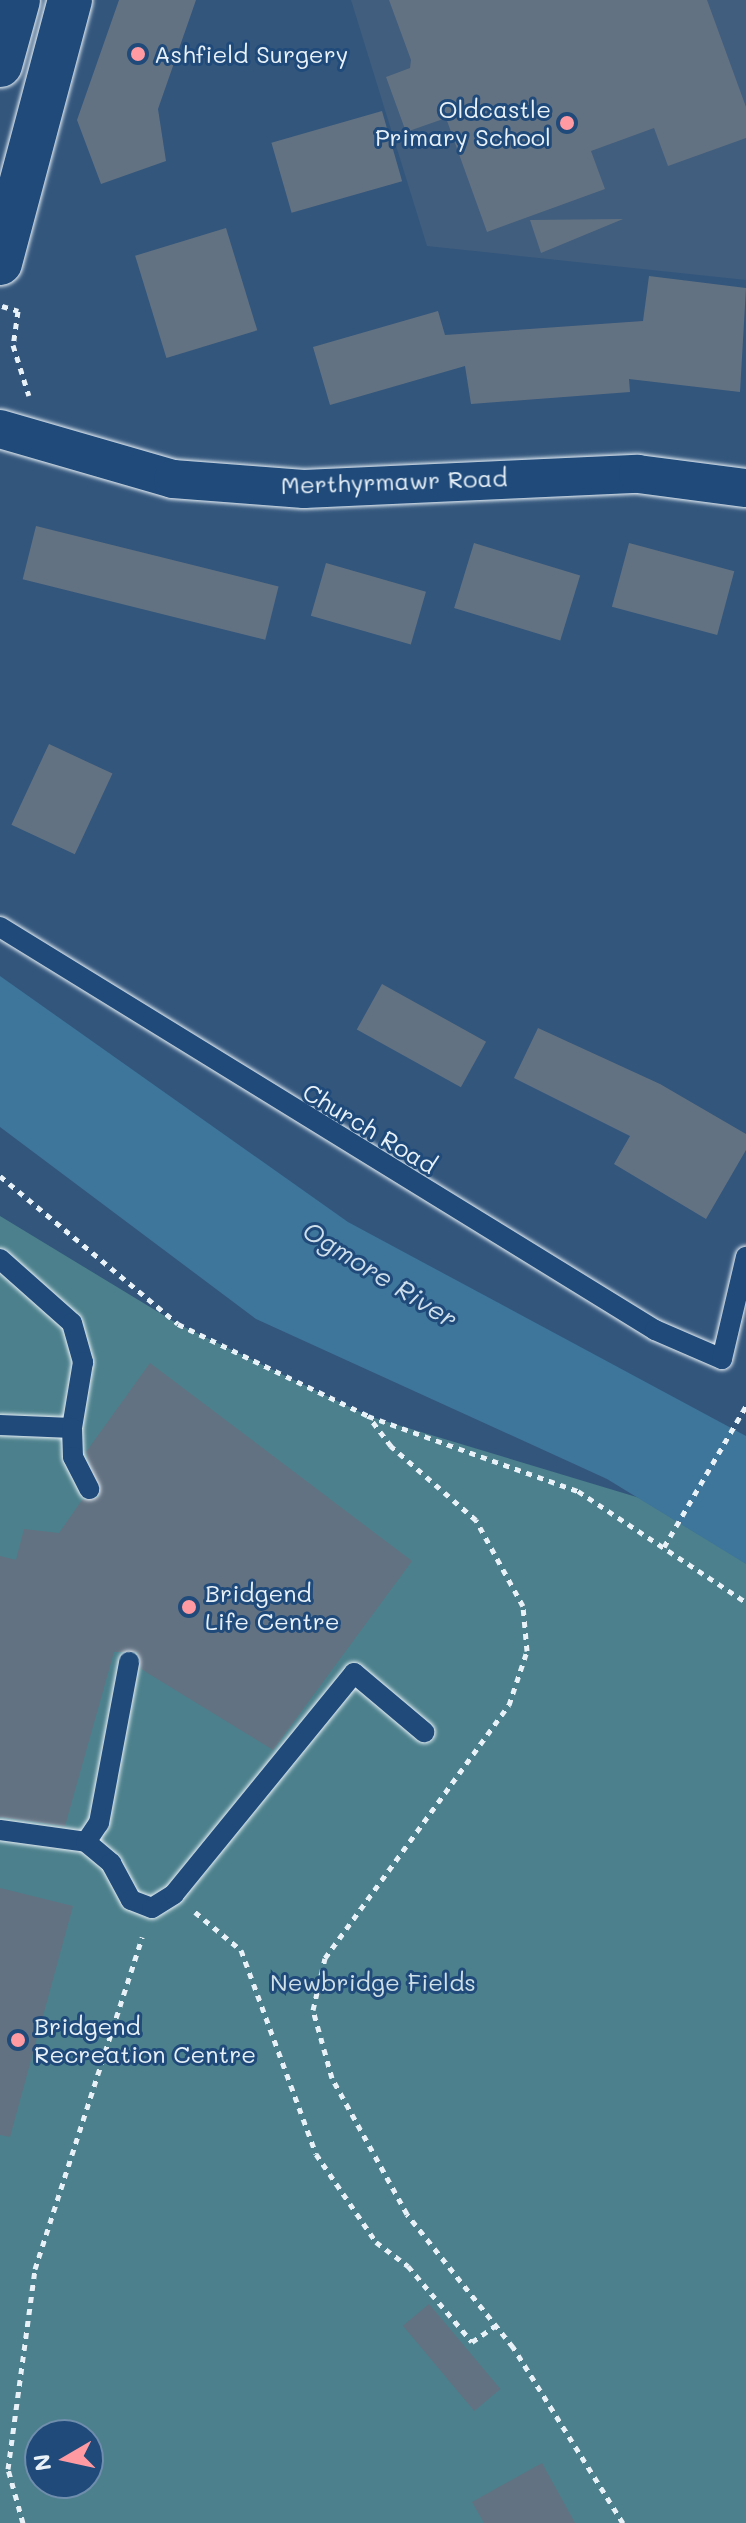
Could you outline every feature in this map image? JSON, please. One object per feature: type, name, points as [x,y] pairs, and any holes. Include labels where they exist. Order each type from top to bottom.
[{"type":"main road","points":[[0,65],[18,0]]},
{"type":"main road","points":[[0,263],[70,0]]},
{"type":"street","name":"Merthyrmawr Road","points":[[11,438],[173,479],[304,489],[638,474],[746,488]]},
{"type":"lane","name":"Church Road","points":[[0,927],[655,1330],[722,1359],[746,1257]]},
{"type":"lane","points":[[0,1259],[72,1323],[83,1362],[72,1428],[73,1457],[89,1489]]},
{"type":"lane","points":[[0,1425],[72,1428]]},
{"type":"lane","points":[[86,1842],[99,1823],[129,1662]]},
{"type":"lane","points":[[0,1830],[86,1842],[111,1863],[131,1900],[152,1908],[174,1894],[354,1673],[424,1732]]},
{"type":"path","points":[[0,305],[18,311],[17,370],[44,414],[11,438]]},
{"type":"path","points":[[0,1176],[178,1324],[368,1416],[578,1491],[746,1602]]},
{"type":"path","points":[[664,1547],[746,1406]]},
{"type":"path","points":[[368,1416],[391,1446],[476,1520],[523,1606],[527,1651],[509,1705],[325,1958],[313,2010],[332,2078],[407,2214],[495,2326],[623,2523]]},
{"type":"path","points":[[174,1894],[241,1950],[316,2154],[376,2242],[408,2266],[472,2342],[495,2326]]},
{"type":"path","points":[[23,2523],[8,2469],[35,2269],[152,1908]]},
{"type":"shaded area","name":"Oldcastle Primary School","points":[[351,0],[746,0],[746,280],[427,246]]},
{"type":"green space","name":"Newbridge Fields","points":[[0,1216],[178,1324],[368,1416],[746,1530],[746,2523],[0,2523]]},
{"type":"water","name":"Ogmore River","points":[[0,976],[348,1222],[746,1436],[746,1564],[607,1479],[256,1319],[0,1127]]},
{"type":"building","name":"Ashfield Surgery","points":[[119,0],[196,0],[158,109],[166,161],[101,184],[77,120]]},
{"type":"building","name":"Oldcastle Primary School","points":[[389,0],[707,0],[746,107],[746,138],[668,166],[654,128],[591,151],[605,189],[487,232],[446,118],[406,132],[386,77],[410,68],[411,60]]},
{"type":"building","points":[[382,111],[402,181],[292,213],[271,143]]},
{"type":"building","points":[[623,219],[541,253],[530,220]]},
{"type":"building","points":[[226,228],[257,330],[166,358],[135,256]]},
{"type":"building","points":[[649,276],[746,288],[740,392],[629,379],[630,392],[471,404],[465,366],[330,405],[313,347],[438,311],[445,335],[643,321]]},
{"type":"building","points":[[36,526],[279,586],[265,640],[23,579]]},
{"type":"building","points":[[474,543],[580,575],[560,640],[454,608]]},
{"type":"building","points":[[629,543],[734,571],[717,635],[612,607]]},
{"type":"building","points":[[326,563],[426,592],[411,645],[311,616]]},
{"type":"building","points":[[49,744],[112,774],[75,854],[11,825]]},
{"type":"building","points":[[382,984],[486,1042],[461,1087],[357,1029]]},
{"type":"building","points":[[538,1028],[660,1084],[746,1134],[746,1150],[706,1219],[614,1164],[630,1136],[514,1078]]},
{"type":"building","name":"Bridgend Life Centre","points":[[150,1363],[412,1561],[273,1750],[141,1669],[137,1652],[114,1652],[65,1826],[0,1817],[0,1556],[16,1560],[24,1529],[59,1533],[82,1500],[99,1497],[86,1452]]},
{"type":"building","name":"Bridgend Recreation Centre","points":[[0,1888],[73,1906],[10,2137],[0,2135]]},
{"type":"building","points":[[429,2304],[500,2389],[474,2411],[403,2326]]},
{"type":"building","points":[[542,2463],[575,2523],[484,2523],[472,2502]]},
{"type":"place","name":"Ashfield Surgery","points":[[138,54]]},
{"type":"place","name":"Oldcastle Primary School","points":[[567,123]]},
{"type":"place","name":"Bridgend Life Centre","points":[[189,1607]]},
{"type":"place","name":"Bridgend Recreation Centre","points":[[18,2040]]}]
